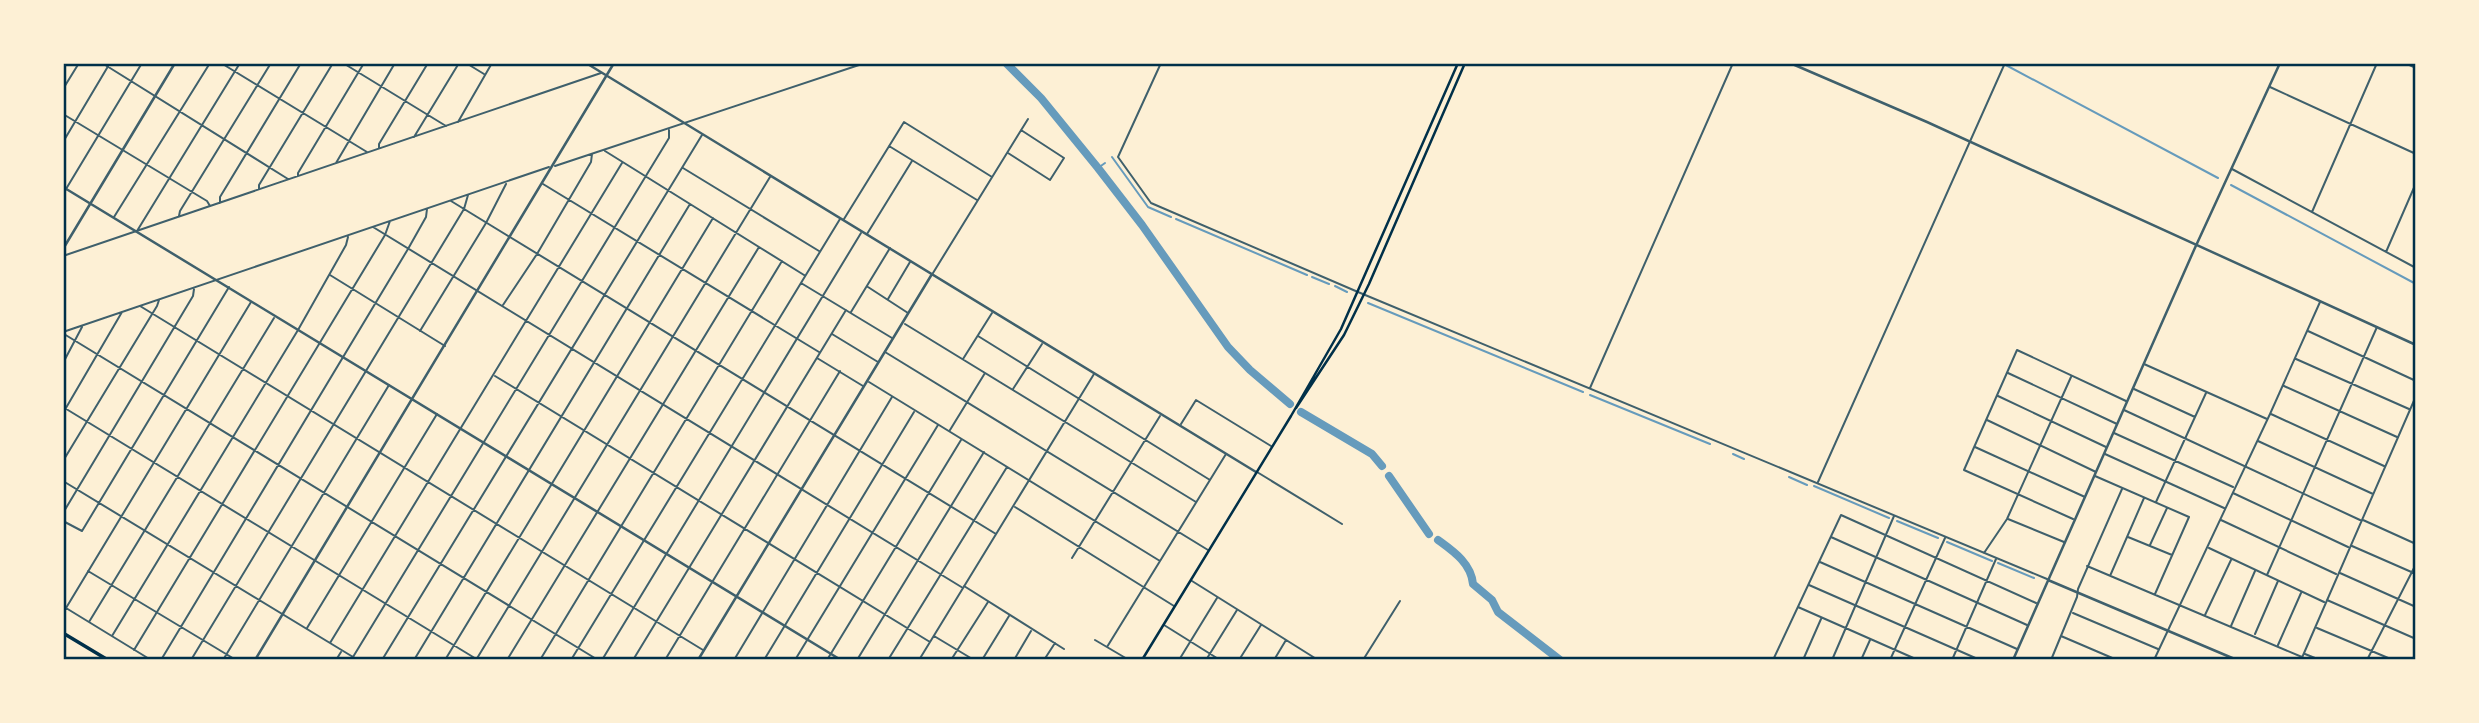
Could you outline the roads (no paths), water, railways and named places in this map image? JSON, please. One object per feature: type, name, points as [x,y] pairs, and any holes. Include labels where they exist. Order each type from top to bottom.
[{"type":"main road","points":[[1142,660],[1291,416],[1340,329],[1458,63]]},
{"type":"main road","points":[[1291,416],[1344,335],[1364,295],[1465,63]]},
{"type":"main road","points":[[63,633],[108,660]]},
{"type":"street","points":[[63,89],[79,63]]},
{"type":"street","points":[[102,63],[271,166],[289,180]]},
{"type":"street","points":[[63,194],[64,188],[142,63]]},
{"type":"street","points":[[63,249],[175,63]]},
{"type":"street","points":[[114,218],[210,63]]},
{"type":"street","points":[[221,63],[368,153]]},
{"type":"street","points":[[137,232],[240,63]]},
{"type":"street","points":[[179,218],[180,211],[271,63]]},
{"type":"street","points":[[220,204],[220,197],[301,63]]},
{"type":"street","points":[[259,190],[259,185],[333,63]]},
{"type":"street","points":[[343,63],[447,126]]},
{"type":"street","points":[[299,177],[298,173],[364,63]]},
{"type":"street","points":[[336,164],[395,63]]},
{"type":"street","points":[[379,149],[379,144],[428,63]]},
{"type":"street","points":[[414,138],[459,63]]},
{"type":"street","points":[[466,63],[485,75]]},
{"type":"street","points":[[457,123],[492,63]]},
{"type":"street","points":[[586,63],[1342,524]]},
{"type":"street","points":[[255,660],[555,166],[614,63]]},
{"type":"street","points":[[63,332],[865,63]]},
{"type":"street","points":[[1161,63],[1118,157],[1151,204],[2236,660]]},
{"type":"street","points":[[1589,389],[1733,63]]},
{"type":"street","points":[[1790,63],[1970,141],[2416,345]]},
{"type":"street","points":[[1818,483],[2005,63]]},
{"type":"street","points":[[2013,660],[2143,364],[2280,63]]},
{"type":"street","points":[[2312,212],[2377,63]]},
{"type":"street","points":[[2406,63],[2416,68]]},
{"type":"street","points":[[63,142],[109,65]]},
{"type":"street","points":[[63,256],[602,72]]},
{"type":"street","points":[[2269,86],[2416,154]]},
{"type":"street","points":[[63,114],[207,201],[210,207]]},
{"type":"street","points":[[705,660],[699,658],[1028,119]]},
{"type":"street","points":[[571,660],[800,282],[904,122],[992,177]]},
{"type":"street","points":[[353,657],[668,138],[669,128]]},
{"type":"street","points":[[1007,153],[1050,180],[1064,158],[1021,130]]},
{"type":"street","points":[[382,660],[702,134]]},
{"type":"street","points":[[889,146],[978,201]]},
{"type":"street","points":[[605,150],[805,275]]},
{"type":"street","points":[[502,306],[537,254],[591,162],[592,154]]},
{"type":"street","points":[[867,234],[912,160]]},
{"type":"street","points":[[330,643],[622,163]]},
{"type":"street","points":[[682,167],[819,252]]},
{"type":"street","points":[[2231,169],[2416,268]]},
{"type":"street","points":[[64,408],[476,660],[771,176]]},
{"type":"street","points":[[420,331],[486,223],[507,182]]},
{"type":"street","points":[[2386,252],[2416,183]]},
{"type":"street","points":[[543,184],[820,353]]},
{"type":"street","points":[[64,188],[841,660]]},
{"type":"street","points":[[191,660],[464,209],[468,195]]},
{"type":"street","points":[[451,201],[996,534]]},
{"type":"street","points":[[414,660],[690,204]]},
{"type":"street","points":[[161,660],[408,249],[426,217],[427,209]]},
{"type":"street","points":[[445,660],[713,218]]},
{"type":"street","points":[[134,650],[353,289],[390,221]]},
{"type":"street","points":[[373,227],[1064,649]]},
{"type":"street","points":[[602,660],[862,231]]},
{"type":"street","points":[[112,636],[298,330],[349,235]]},
{"type":"street","points":[[507,660],[759,247]]},
{"type":"street","points":[[850,313],[890,248]]},
{"type":"street","points":[[540,660],[782,261]]},
{"type":"street","points":[[888,300],[911,261]]},
{"type":"street","points":[[329,275],[445,346]]},
{"type":"street","points":[[800,282],[893,339]]},
{"type":"street","points":[[867,286],[909,313]]},
{"type":"street","points":[[63,521],[82,531],[229,287]]},
{"type":"street","points":[[63,513],[193,296],[194,288]]},
{"type":"street","points":[[63,461],[159,300]]},
{"type":"street","points":[[2154,660],[2270,414],[2320,300]]},
{"type":"street","points":[[63,612],[251,301]]},
{"type":"street","points":[[140,306],[704,650]]},
{"type":"street","points":[[633,660],[846,310]]},
{"type":"street","points":[[962,360],[993,311]]},
{"type":"street","points":[[63,413],[122,312]]},
{"type":"street","points":[[89,622],[275,315]]},
{"type":"street","points":[[903,323],[1196,502]]},
{"type":"street","points":[[63,363],[82,326]]},
{"type":"street","points":[[2267,575],[2377,327]]},
{"type":"street","points":[[2307,330],[2416,381]]},
{"type":"street","points":[[63,332],[598,660]]},
{"type":"street","points":[[832,333],[879,363]]},
{"type":"street","points":[[978,336],[1210,480]]},
{"type":"street","points":[[1012,390],[1043,342]]},
{"type":"street","points":[[2074,519],[1964,470],[2007,372],[2017,350],[2127,402]]},
{"type":"street","points":[[885,352],[1208,550]]},
{"type":"street","points":[[817,358],[864,386]]},
{"type":"street","points":[[2295,358],[2410,410]]},
{"type":"street","points":[[2143,364],[2267,419]]},
{"type":"street","points":[[665,660],[839,371]]},
{"type":"street","points":[[2007,372],[2117,424]]},
{"type":"street","points":[[950,431],[985,373]]},
{"type":"street","points":[[919,660],[1095,373]]},
{"type":"street","points":[[493,375],[930,642]]},
{"type":"street","points":[[1984,553],[2007,519],[2072,376]]},
{"type":"street","points":[[867,381],[1160,561]]},
{"type":"street","points":[[223,660],[389,385]]},
{"type":"street","points":[[2283,385],[2398,437]]},
{"type":"street","points":[[2133,388],[2195,417]]},
{"type":"street","points":[[2156,502],[2206,392]]},
{"type":"street","points":[[1997,395],[2106,447]]},
{"type":"street","points":[[734,660],[892,396]]},
{"type":"street","points":[[2087,566],[2231,626],[2302,659],[2416,396]]},
{"type":"street","points":[[1180,425],[1196,400],[1272,446]]},
{"type":"street","points":[[764,660],[915,410]]},
{"type":"street","points":[[2123,410],[2416,544]]},
{"type":"street","points":[[307,629],[437,414]]},
{"type":"street","points":[[1072,558],[1161,414]]},
{"type":"street","points":[[2270,414],[2385,466]]},
{"type":"street","points":[[1986,420],[2123,488],[2189,517],[2155,594]]},
{"type":"street","points":[[795,660],[939,425]]},
{"type":"street","points":[[2113,432],[2234,488]]},
{"type":"street","points":[[827,660],[961,439]]},
{"type":"street","points":[[2257,440],[2373,494]]},
{"type":"street","points":[[1974,447],[2085,496]]},
{"type":"street","points":[[857,660],[984,452]]},
{"type":"street","points":[[1108,647],[1226,453]]},
{"type":"street","points":[[2104,453],[2225,509]]},
{"type":"street","points":[[888,660],[1007,467]]},
{"type":"street","points":[[63,481],[358,660]]},
{"type":"street","points":[[2051,660],[2087,566],[2123,488]]},
{"type":"street","points":[[2232,493],[2416,575]]},
{"type":"street","points":[[2110,576],[2145,498]]},
{"type":"street","points":[[1013,506],[1175,606]]},
{"type":"street","points":[[2150,546],[2167,508]]},
{"type":"street","points":[[1773,660],[1841,515],[2037,604]]},
{"type":"street","points":[[1832,660],[1894,515]]},
{"type":"street","points":[[2007,519],[2064,542]]},
{"type":"street","points":[[2220,519],[2279,548],[2416,607]]},
{"type":"street","points":[[1831,537],[2028,626]]},
{"type":"street","points":[[1890,660],[1946,537]]},
{"type":"street","points":[[2127,537],[2172,556]]},
{"type":"street","points":[[2208,548],[2301,592],[2416,639]]},
{"type":"street","points":[[1952,660],[1997,558]]},
{"type":"street","points":[[2205,615],[2232,559]]},
{"type":"street","points":[[1819,562],[2018,650]]},
{"type":"street","points":[[2367,660],[2416,564]]},
{"type":"street","points":[[2231,626],[2255,570]]},
{"type":"street","points":[[88,571],[236,660]]},
{"type":"street","points":[[1190,580],[1318,660]]},
{"type":"street","points":[[2254,636],[2278,580]]},
{"type":"street","points":[[1809,585],[1980,660]]},
{"type":"street","points":[[2277,646],[2301,592]]},
{"type":"street","points":[[1179,660],[1217,597]]},
{"type":"street","points":[[951,660],[988,601]]},
{"type":"street","points":[[1363,660],[1399,601]]},
{"type":"street","points":[[1798,607],[1918,660]]},
{"type":"street","points":[[66,608],[151,660]]},
{"type":"street","points":[[1206,660],[1237,609]]},
{"type":"street","points":[[2071,612],[2159,650]]},
{"type":"street","points":[[982,660],[1010,615]]},
{"type":"street","points":[[1803,660],[1822,618]]},
{"type":"street","points":[[1164,625],[1220,660]]},
{"type":"street","points":[[1239,660],[1262,625]]},
{"type":"street","points":[[2315,627],[2393,660]]},
{"type":"street","points":[[1014,660],[1032,629]]},
{"type":"street","points":[[934,636],[974,660]]},
{"type":"street","points":[[2061,636],[2117,660]]},
{"type":"street","points":[[1861,660],[1870,639]]},
{"type":"street","points":[[1095,640],[1129,660]]},
{"type":"street","points":[[1274,660],[1286,640]]},
{"type":"street","points":[[1044,660],[1055,643]]},
{"type":"street","points":[[336,660],[342,650]]},
{"type":"street","points":[[1304,660],[1308,653]]},
{"type":"street","points":[[2304,653],[2320,660]]},
{"type":"waterway","points":[[1006,63],[1041,98],[1098,168],[1142,225],[1228,347],[1290,404]]},
{"type":"waterway","points":[[2002,63],[2218,178]]},
{"type":"waterway","points":[[1112,157],[1148,207],[1171,217]]},
{"type":"waterway","points":[[1098,168],[1105,163]]},
{"type":"waterway","points":[[2231,185],[2416,284]]},
{"type":"waterway","points":[[1176,219],[1307,275]]},
{"type":"waterway","points":[[1312,277],[1329,284]]},
{"type":"waterway","points":[[1335,286],[1347,292]]},
{"type":"waterway","points":[[1368,303],[1583,392]]},
{"type":"waterway","points":[[1590,395],[1710,444]]},
{"type":"waterway","points":[[1301,412],[1372,454],[1382,466]]},
{"type":"waterway","points":[[1733,454],[1744,459]]},
{"type":"waterway","points":[[1389,476],[1429,534]]},
{"type":"waterway","points":[[1789,477],[1807,485]]},
{"type":"waterway","points":[[1814,486],[1889,518]]},
{"type":"waterway","points":[[1897,521],[1938,538]]},
{"type":"waterway","points":[[1438,540],[1465,564],[1473,584],[1492,600],[1498,612],[1560,660]]},
{"type":"waterway","points":[[1947,542],[1992,561]]},
{"type":"waterway","points":[[1998,563],[2034,578]]},
{"type":"waterway","points":[[2412,660],[2416,653]]}]
